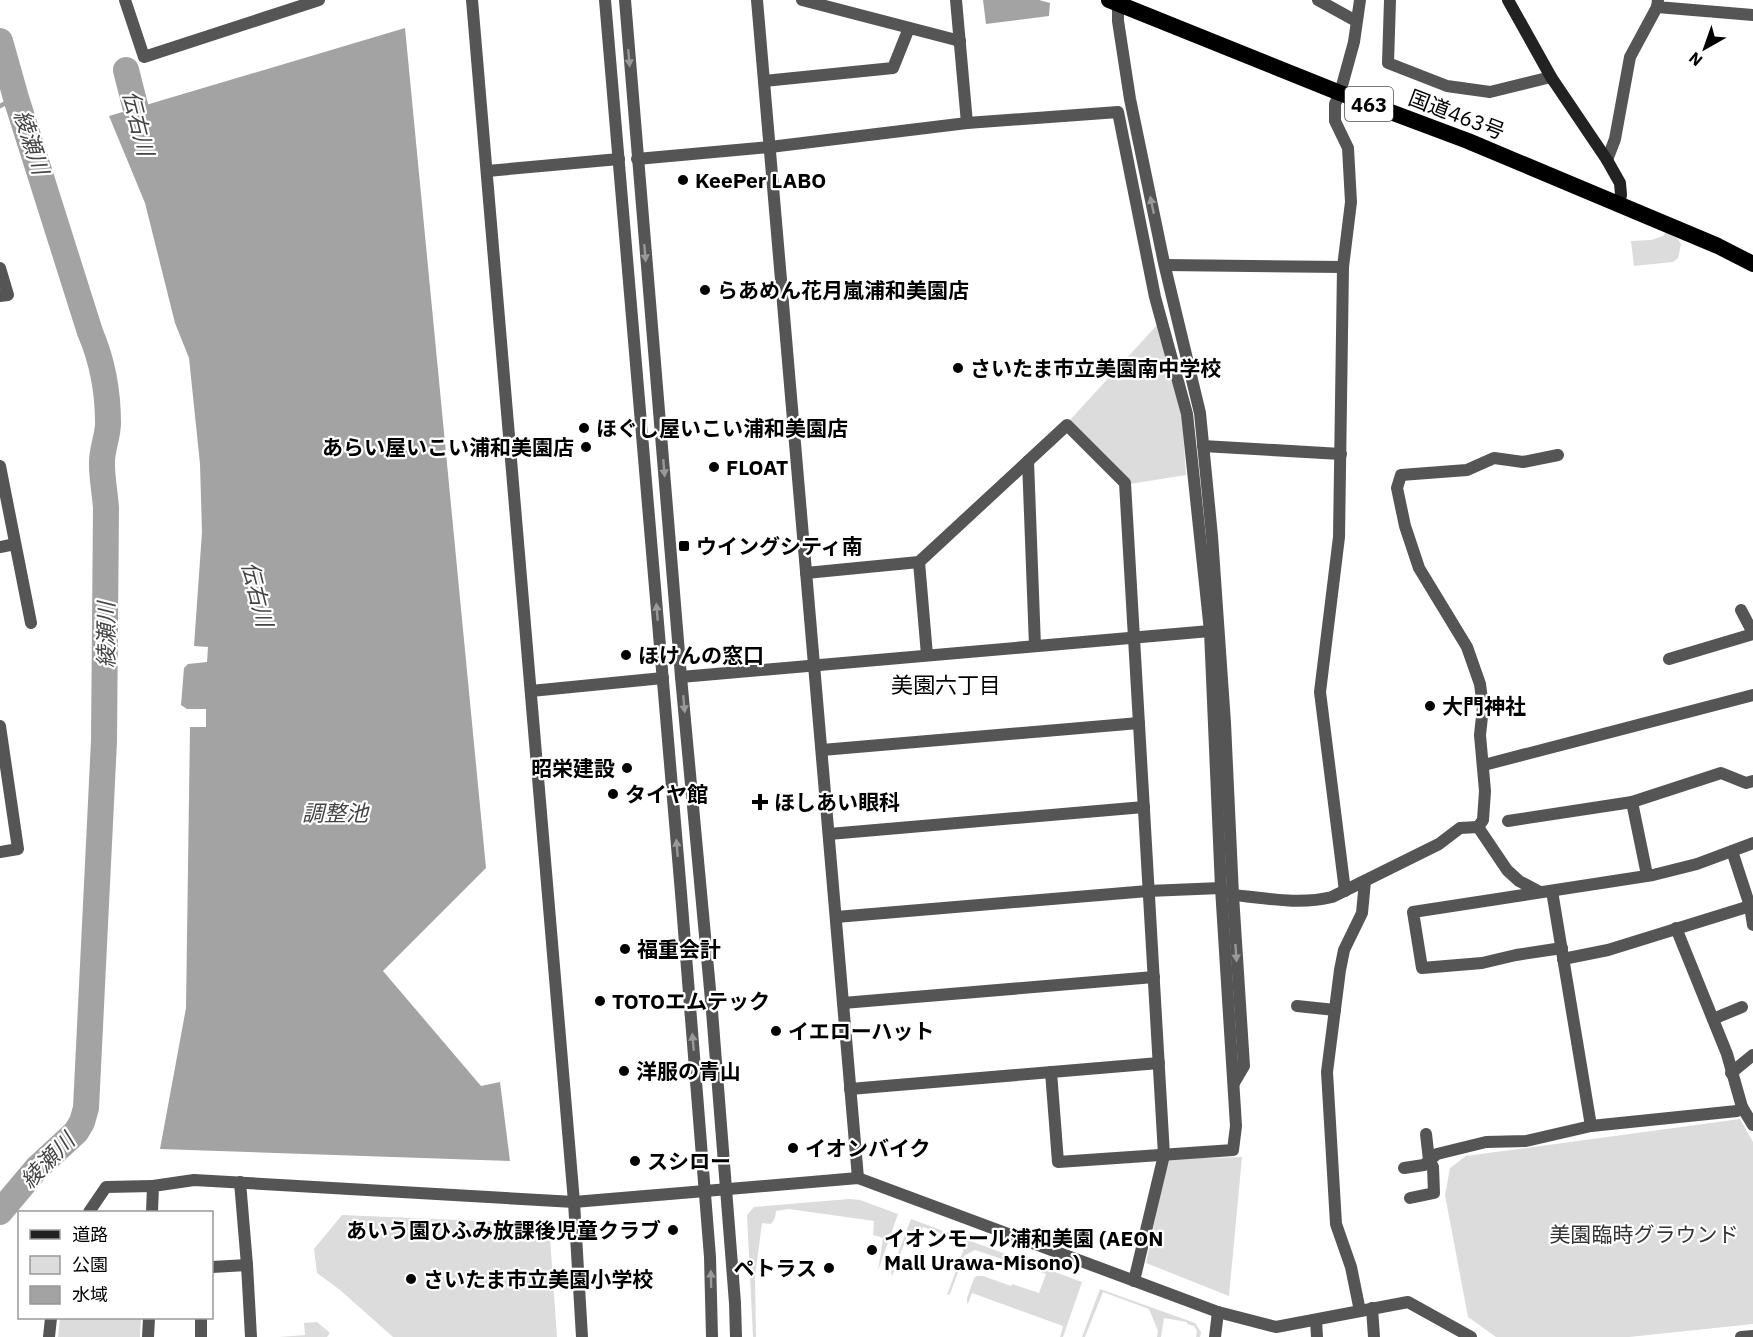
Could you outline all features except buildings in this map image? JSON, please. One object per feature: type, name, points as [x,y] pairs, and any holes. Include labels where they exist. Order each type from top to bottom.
[{"type":"highway","name":"国道463号","points":[[1115,1],[1340,93],[1468,141],[1718,246],[1753,264]]},
{"type":"main road","points":[[1508,0],[1551,77],[1620,183],[1619,204]]},
{"type":"street","points":[[125,0],[144,57],[319,0]]},
{"type":"street","points":[[472,0],[574,1202],[582,1337]]},
{"type":"street","points":[[604,0],[705,1191],[710,1257],[712,1337]]},
{"type":"street","points":[[625,0],[681,677],[711,999],[736,1337]]},
{"type":"street","points":[[757,0],[858,1178]]},
{"type":"street","points":[[802,0],[960,42]]},
{"type":"street","points":[[956,0],[967,123]]},
{"type":"street","points":[[1318,0],[1356,21]]},
{"type":"street","points":[[1345,891],[1320,692],[1339,537],[1343,267],[1349,226],[1351,174],[1348,148],[1335,121],[1335,104],[1354,42],[1360,0]]},
{"type":"street","points":[[1390,0],[1388,63],[1446,86],[1490,92],[1551,77]]},
{"type":"street","points":[[1115,1],[1130,99],[1164,264],[1200,413],[1212,536],[1224,711],[1244,1066],[1234,1083]]},
{"type":"street","points":[[1607,160],[1615,139],[1630,57],[1657,4],[1753,14]]},
{"type":"street","points":[[764,81],[893,68],[909,28]]},
{"type":"street","points":[[637,159],[770,147],[967,123],[1118,112],[1155,297],[1187,414],[1210,631],[1221,888],[1236,1126],[1233,1150],[1058,1162],[1051,1072]]},
{"type":"street","points":[[487,171],[619,159]]},
{"type":"street","points":[[1164,264],[1343,267]]},
{"type":"street","points":[[0,268],[8,295],[0,296]]},
{"type":"street","points":[[806,573],[919,562],[1067,425],[1125,483],[1164,1155],[1134,1281]]},
{"type":"street","points":[[1203,446],[1341,454]]},
{"type":"street","points":[[1478,827],[1483,820],[1485,790],[1480,735],[1483,707],[1477,671],[1467,647],[1419,568],[1405,526],[1397,488],[1401,475],[1467,470],[1494,458],[1522,462],[1558,455]]},
{"type":"street","points":[[1028,461],[1035,646]]},
{"type":"street","points":[[0,466],[31,623]]},
{"type":"street","points":[[0,547],[15,544]]},
{"type":"street","points":[[919,562],[927,656]]},
{"type":"street","points":[[1669,659],[1753,634],[1741,610]]},
{"type":"street","points":[[681,677],[1210,631]]},
{"type":"street","points":[[531,691],[663,678]]},
{"type":"street","points":[[1484,765],[1753,695]]},
{"type":"street","points":[[822,750],[1139,723]]},
{"type":"street","points":[[0,852],[18,849],[1,733]]},
{"type":"street","points":[[1508,821],[1632,802],[1721,773],[1746,783],[1753,782]]},
{"type":"street","points":[[1632,802],[1647,876]]},
{"type":"street","points":[[829,834],[1144,807]]},
{"type":"street","points":[[1233,895],[1314,902],[1345,891],[1439,844],[1460,828],[1478,827]]},
{"type":"street","points":[[1478,827],[1507,870],[1519,881],[1546,892]]},
{"type":"street","points":[[1750,906],[1608,950],[1516,955],[1482,963],[1422,968],[1413,912],[1647,876],[1697,864],[1753,843]]},
{"type":"street","points":[[1732,851],[1750,906],[1753,925]]},
{"type":"street","points":[[1365,881],[1362,913],[1344,950],[1327,1072],[1336,1224],[1374,1337]]},
{"type":"street","points":[[836,917],[1148,891],[1221,888]]},
{"type":"street","points":[[1546,892],[1563,954],[1591,1126]]},
{"type":"street","points":[[1676,928],[1727,1053],[1742,1107],[1753,1125]]},
{"type":"street","points":[[843,1004],[1154,977]]},
{"type":"street","points":[[1297,1006],[1335,1010]]},
{"type":"street","points":[[1713,1019],[1742,1008]]},
{"type":"street","points":[[1731,1073],[1753,1055]]},
{"type":"street","points":[[850,1089],[1159,1063]]},
{"type":"street","points":[[1404,1168],[1424,1165],[1437,1154],[1486,1142],[1526,1141],[1591,1126],[1737,1111],[1742,1107]]},
{"type":"street","points":[[1410,1198],[1434,1193],[1433,1167],[1426,1134]]},
{"type":"street","points":[[90,1211],[106,1187],[153,1186],[194,1180],[574,1202],[858,1178],[1272,1331],[1276,1327],[1408,1302],[1472,1337]]},
{"type":"street","points":[[240,1182],[251,1337]]},
{"type":"street","points":[[152,1211],[153,1186]]},
{"type":"street","points":[[213,1267],[247,1265]]},
{"type":"street","points":[[1215,1337],[1218,1312]]},
{"type":"street","points":[[49,1337],[51,1319]]},
{"type":"street","points":[[148,1337],[149,1319]]},
{"type":"street","points":[[201,1319],[201,1337]]},
{"type":"street","points":[[1316,1320],[1317,1337]]},
{"type":"street","points":[[1740,1337],[1753,1336]]},
{"type":"green space","points":[[1666,232],[1678,239],[1681,244],[1678,258],[1673,262],[1634,266],[1631,241],[1651,240],[1663,236]]},
{"type":"green space","points":[[1158,324],[1182,417],[1186,475],[1130,484],[1070,420]]},
{"type":"green space","name":"美園臨時グラウンド","points":[[1740,1119],[1753,1142],[1753,1324],[1629,1337],[1496,1337],[1468,1317],[1445,1195],[1450,1168],[1466,1156]]},
{"type":"green space","points":[[1242,1157],[1229,1296],[1146,1263],[1168,1159]]},
{"type":"green space","points":[[860,1200],[898,1214],[878,1271],[883,1238],[873,1235],[874,1221],[789,1209],[776,1211],[771,1224],[762,1223],[755,1277],[756,1337],[753,1337],[747,1215],[754,1207]]},
{"type":"green space","name":"さいたま市立美園小学校","points":[[342,1215],[549,1224],[557,1337],[393,1337],[340,1290],[317,1273],[314,1249]]},
{"type":"green space","points":[[911,1219],[1082,1282],[1063,1337],[1060,1337],[1063,1326],[972,1293],[967,1303],[974,1278],[977,1276],[1039,1293],[1046,1274],[975,1250],[964,1256],[950,1294],[947,1295],[966,1243],[923,1227],[917,1239],[907,1236],[892,1276],[891,1272]]},
{"type":"green space","points":[[1100,1289],[1195,1323],[1201,1332],[1200,1337],[1196,1337],[1197,1331],[1194,1326],[1187,1322],[1164,1318],[1161,1337],[1157,1337],[1158,1331],[1149,1309],[1103,1292],[1085,1337],[1082,1337]]},
{"type":"green space","points":[[60,1319],[141,1319],[140,1337],[58,1337]]},
{"type":"green space","points":[[317,1322],[330,1333],[327,1337],[279,1337],[305,1335],[304,1323]]},
{"type":"water","points":[[983,0],[1039,0],[1050,3],[1049,16],[986,24]]},
{"type":"water","name":"調整池","points":[[405,28],[486,868],[383,971],[481,1086],[500,1082],[510,1161],[160,1149],[186,1008],[190,727],[206,727],[206,709],[187,709],[181,705],[184,668],[188,664],[207,662],[208,647],[194,646],[202,532],[200,464],[189,358],[175,323],[145,203],[109,116]]},
{"type":"waterway","name":"綾瀬川","points":[[0,41],[98,354],[107,400],[108,423],[102,460],[106,508],[104,741],[86,1108],[76,1132],[37,1168],[0,1212]]},
{"type":"waterway","name":"伝右川","points":[[126,70],[144,141]]},
{"type":"waterway","points":[[0,106],[16,98]]},
{"type":"place","name":"KeePer LABO","points":[[683,180]]},
{"type":"place","name":"らあめん花月嵐浦和美園店","points":[[705,290]]},
{"type":"place","name":"さいたま市立美園南中学校","points":[[958,368]]},
{"type":"place","name":"ほぐし屋いこい浦和美園店","points":[[584,428]]},
{"type":"place","name":"あらい屋いこい浦和美園店","points":[[586,447]]},
{"type":"place","name":"FLOAT","points":[[714,467]]},
{"type":"place","name":"ウイングシティ南","points":[[684,546]]},
{"type":"place","name":"ほけんの窓口","points":[[626,655]]},
{"type":"place","name":"大門神社","points":[[1430,706]]},
{"type":"place","name":"昭栄建設","points":[[627,768]]},
{"type":"place","name":"タイヤ館","points":[[613,794]]},
{"type":"place","name":"ほしあい眼科","points":[[760,802]]},
{"type":"place","name":"福重会計","points":[[625,949]]},
{"type":"place","name":"TOTOエムテック","points":[[600,1001]]},
{"type":"place","name":"イエローハット","points":[[776,1031]]},
{"type":"place","name":"洋服の青山","points":[[624,1071]]},
{"type":"place","name":"イオンバイク","points":[[793,1148]]},
{"type":"place","name":"スシロー","points":[[635,1161]]},
{"type":"place","name":"あいう園ひふみ放課後児童クラブ","points":[[673,1230]]},
{"type":"place","name":"イオンモール浦和美園 (AEON Mall Urawa-Misono)","points":[[872,1250]]},
{"type":"place","name":"ペトラス","points":[[829,1268]]},
{"type":"place","name":"さいたま市立美園小学校","points":[[411,1279]]},
{"type":"district","name":"美園六丁目","points":[[946,684]]}]
